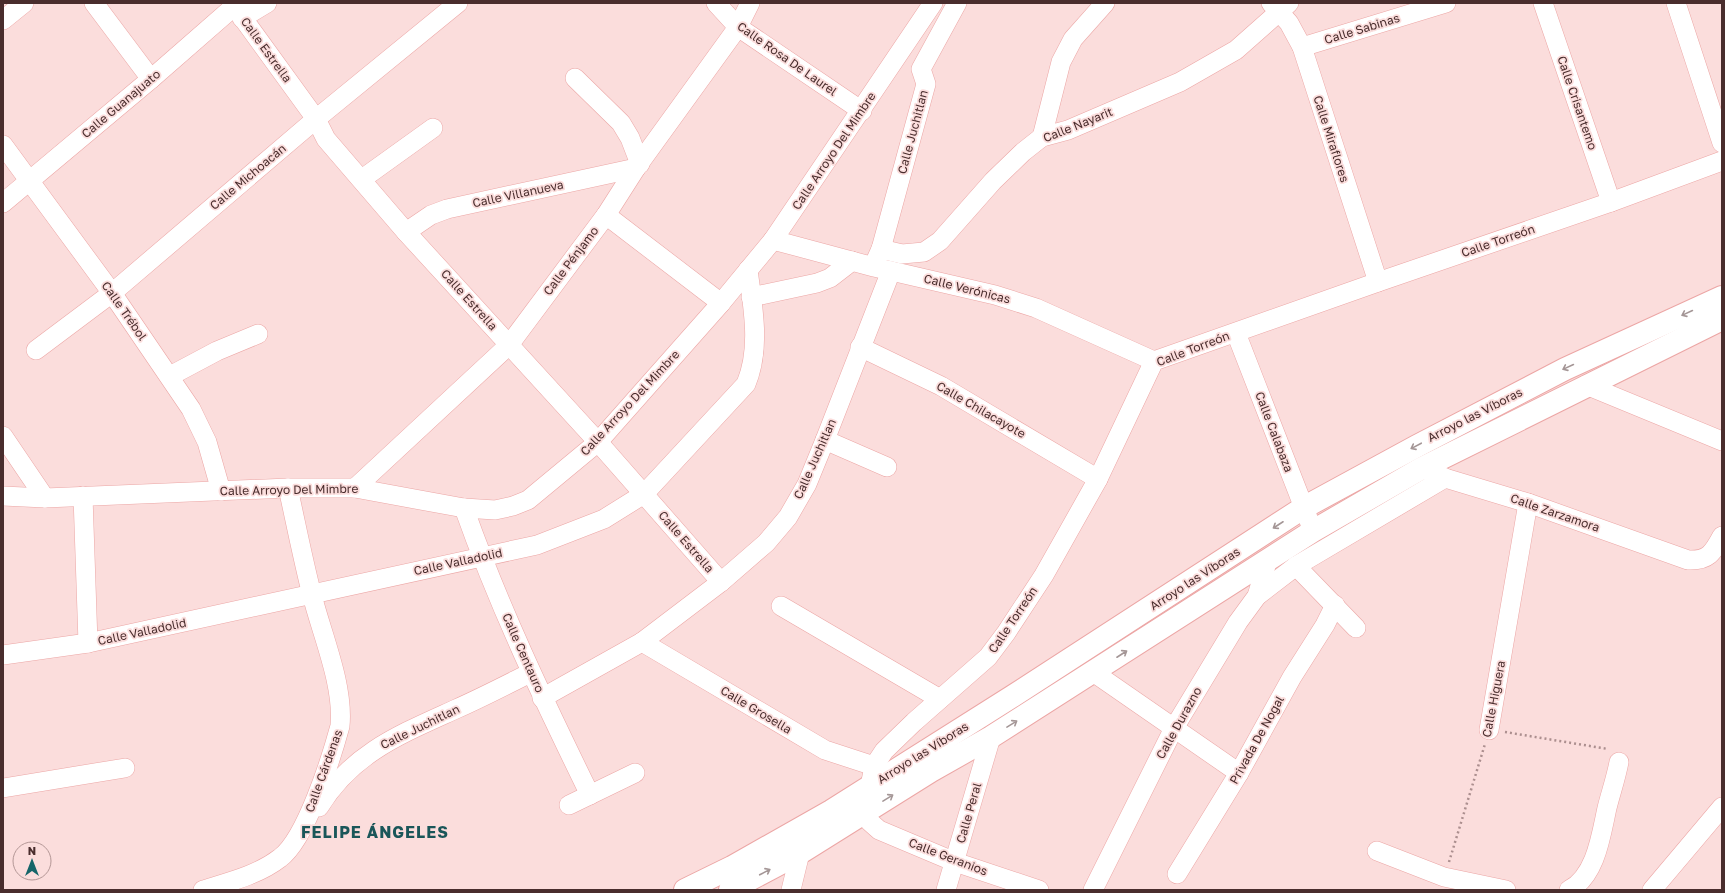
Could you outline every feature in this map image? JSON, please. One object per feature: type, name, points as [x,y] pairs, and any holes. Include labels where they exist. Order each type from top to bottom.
[{"type":"main road","name":"Arroyo las Víboras","points":[[685,890],[732,867],[831,811],[1027,688],[1303,508],[1417,446],[1565,369],[1722,297]]},
{"type":"main road","name":"Arroyo las Víboras","points":[[730,890],[800,853],[931,771],[991,737],[1268,559],[1313,531],[1422,468],[1586,385],[1722,319]]},
{"type":"street","points":[[3,20],[24,3]]},
{"type":"street","points":[[94,3],[152,79]]},
{"type":"street","name":"Calle Guanajuato","points":[[3,204],[29,180],[238,9],[266,3]]},
{"type":"street","name":"Calle Michoacán","points":[[36,350],[112,293],[316,119],[458,3]]},
{"type":"street","name":"Calle Rosa De Laurel","points":[[716,3],[738,27],[862,111]]},
{"type":"street","name":"Calle Pénjamo","points":[[355,488],[509,345],[606,215],[638,166],[738,27],[750,3]]},
{"type":"street","name":"Calle Arroyo Del Mimbre","points":[[3,496],[45,498],[288,488],[355,488],[464,508],[495,510],[514,506],[528,500],[598,442],[721,303],[773,240],[862,111],[933,3]]},
{"type":"street","points":[[1042,137],[1061,62],[1073,39],[1105,3]]},
{"type":"street","name":"Calle Sabinas","points":[[1302,47],[1446,3]]},
{"type":"street","name":"Calle Crisantemo","points":[[1543,3],[1611,202]]},
{"type":"street","points":[[1676,3],[1722,143]]},
{"type":"street","points":[[901,52],[921,69],[954,4]]},
{"type":"street","name":"Calle Nayarit","points":[[881,249],[902,254],[924,252],[940,241],[993,181],[1023,152],[1042,137],[1068,130],[1180,82],[1236,50],[1280,6]]},
{"type":"street","name":"Calle Miraflores","points":[[1280,6],[1302,47],[1378,282]]},
{"type":"street","name":"Calle Estrella","points":[[238,9],[316,119],[326,139],[406,232],[598,442],[721,582]]},
{"type":"street","name":"Calle Juchitlan","points":[[542,698],[642,642],[721,582],[766,543],[788,517],[807,484],[860,348],[882,269],[881,249],[926,84],[921,69]]},
{"type":"street","points":[[575,78],[621,123],[630,138],[638,166]]},
{"type":"street","points":[[362,180],[433,128]]},
{"type":"street","name":"Calle Trébol","points":[[3,145],[112,293],[170,376],[191,409],[207,442],[221,491]]},
{"type":"street","name":"Calle Torreón","points":[[865,812],[874,766],[884,751],[914,722],[988,657],[1006,633],[1044,574],[1098,480],[1154,361],[1611,202],[1722,161]]},
{"type":"street","name":"Calle Villanueva","points":[[406,232],[431,215],[447,209],[638,166]]},
{"type":"street","points":[[606,215],[721,303]]},
{"type":"street","name":"Calle Verónicas","points":[[773,240],[882,269],[995,295],[1036,308],[1154,361]]},
{"type":"street","points":[[751,297],[817,283],[830,278],[852,261]]},
{"type":"street","name":"Calle Valladolid","points":[[3,655],[88,643],[481,557],[545,542],[604,519],[644,494],[746,384],[752,371],[755,346],[748,270]]},
{"type":"street","name":"Calle Calabaza","points":[[1236,333],[1313,531]]},
{"type":"street","points":[[170,376],[217,351],[258,334]]},
{"type":"street","name":"Calle Chilacayote","points":[[860,348],[941,386],[1098,480]]},
{"type":"street","points":[[1586,385],[1722,441]]},
{"type":"street","points":[[3,436],[45,498]]},
{"type":"street","points":[[825,440],[887,466]]},
{"type":"street","name":"Calle Zarzamora","points":[[1422,468],[1445,478],[1528,503],[1688,560],[1699,561],[1709,556],[1722,536]]},
{"type":"street","points":[[1257,596],[1296,566],[1445,478]]},
{"type":"street","points":[[288,488],[312,595]]},
{"type":"street","points":[[83,496],[88,643]]},
{"type":"street","name":"Calle Higuera","points":[[1489,730],[1528,503]]},
{"type":"street","name":"Calle Centauro","points":[[464,508],[481,557],[530,673],[590,795]]},
{"type":"street","name":"Calle Durazno","points":[[1093,890],[1174,728],[1238,622],[1257,596],[1268,559]]},
{"type":"street","points":[[1296,566],[1356,628]]},
{"type":"street","name":"Calle Cárdenas","points":[[204,890],[259,871],[280,858],[297,839],[307,819],[337,739],[341,714],[339,693],[312,595]]},
{"type":"street","name":"Privada De Nogal","points":[[1177,874],[1239,773],[1292,677],[1325,625],[1335,605]]},
{"type":"street","points":[[782,606],[940,699]]},
{"type":"street","name":"Calle Grosella","points":[[642,642],[825,750],[874,766]]},
{"type":"street","points":[[1093,672],[1239,773]]},
{"type":"street","name":"Calle Juchitlan","points":[[297,839],[334,786],[361,759],[382,744],[530,673]]},
{"type":"street","name":"Calle Peral","points":[[946,890],[991,737]]},
{"type":"street","points":[[1570,889],[1583,878],[1592,862],[1603,832],[1619,762]]},
{"type":"street","points":[[3,788],[125,768]]},
{"type":"street","points":[[569,805],[635,773]]},
{"type":"street","points":[[1652,890],[1722,807]]},
{"type":"street","name":"Calle Geranios","points":[[865,812],[870,822],[879,830],[955,862],[1039,890]]},
{"type":"street","points":[[1378,851],[1442,884],[1506,890]]},
{"type":"street","points":[[791,890],[800,853]]},
{"type":"path","points":[[1489,730],[1606,749],[1614,751],[1618,756],[1619,762]]},
{"type":"path","name":"Calle Higuera","points":[[1442,884],[1489,730]]},
{"type":"district","name":"FELIPE ÁNGELES","points":[[375,832]]}]
